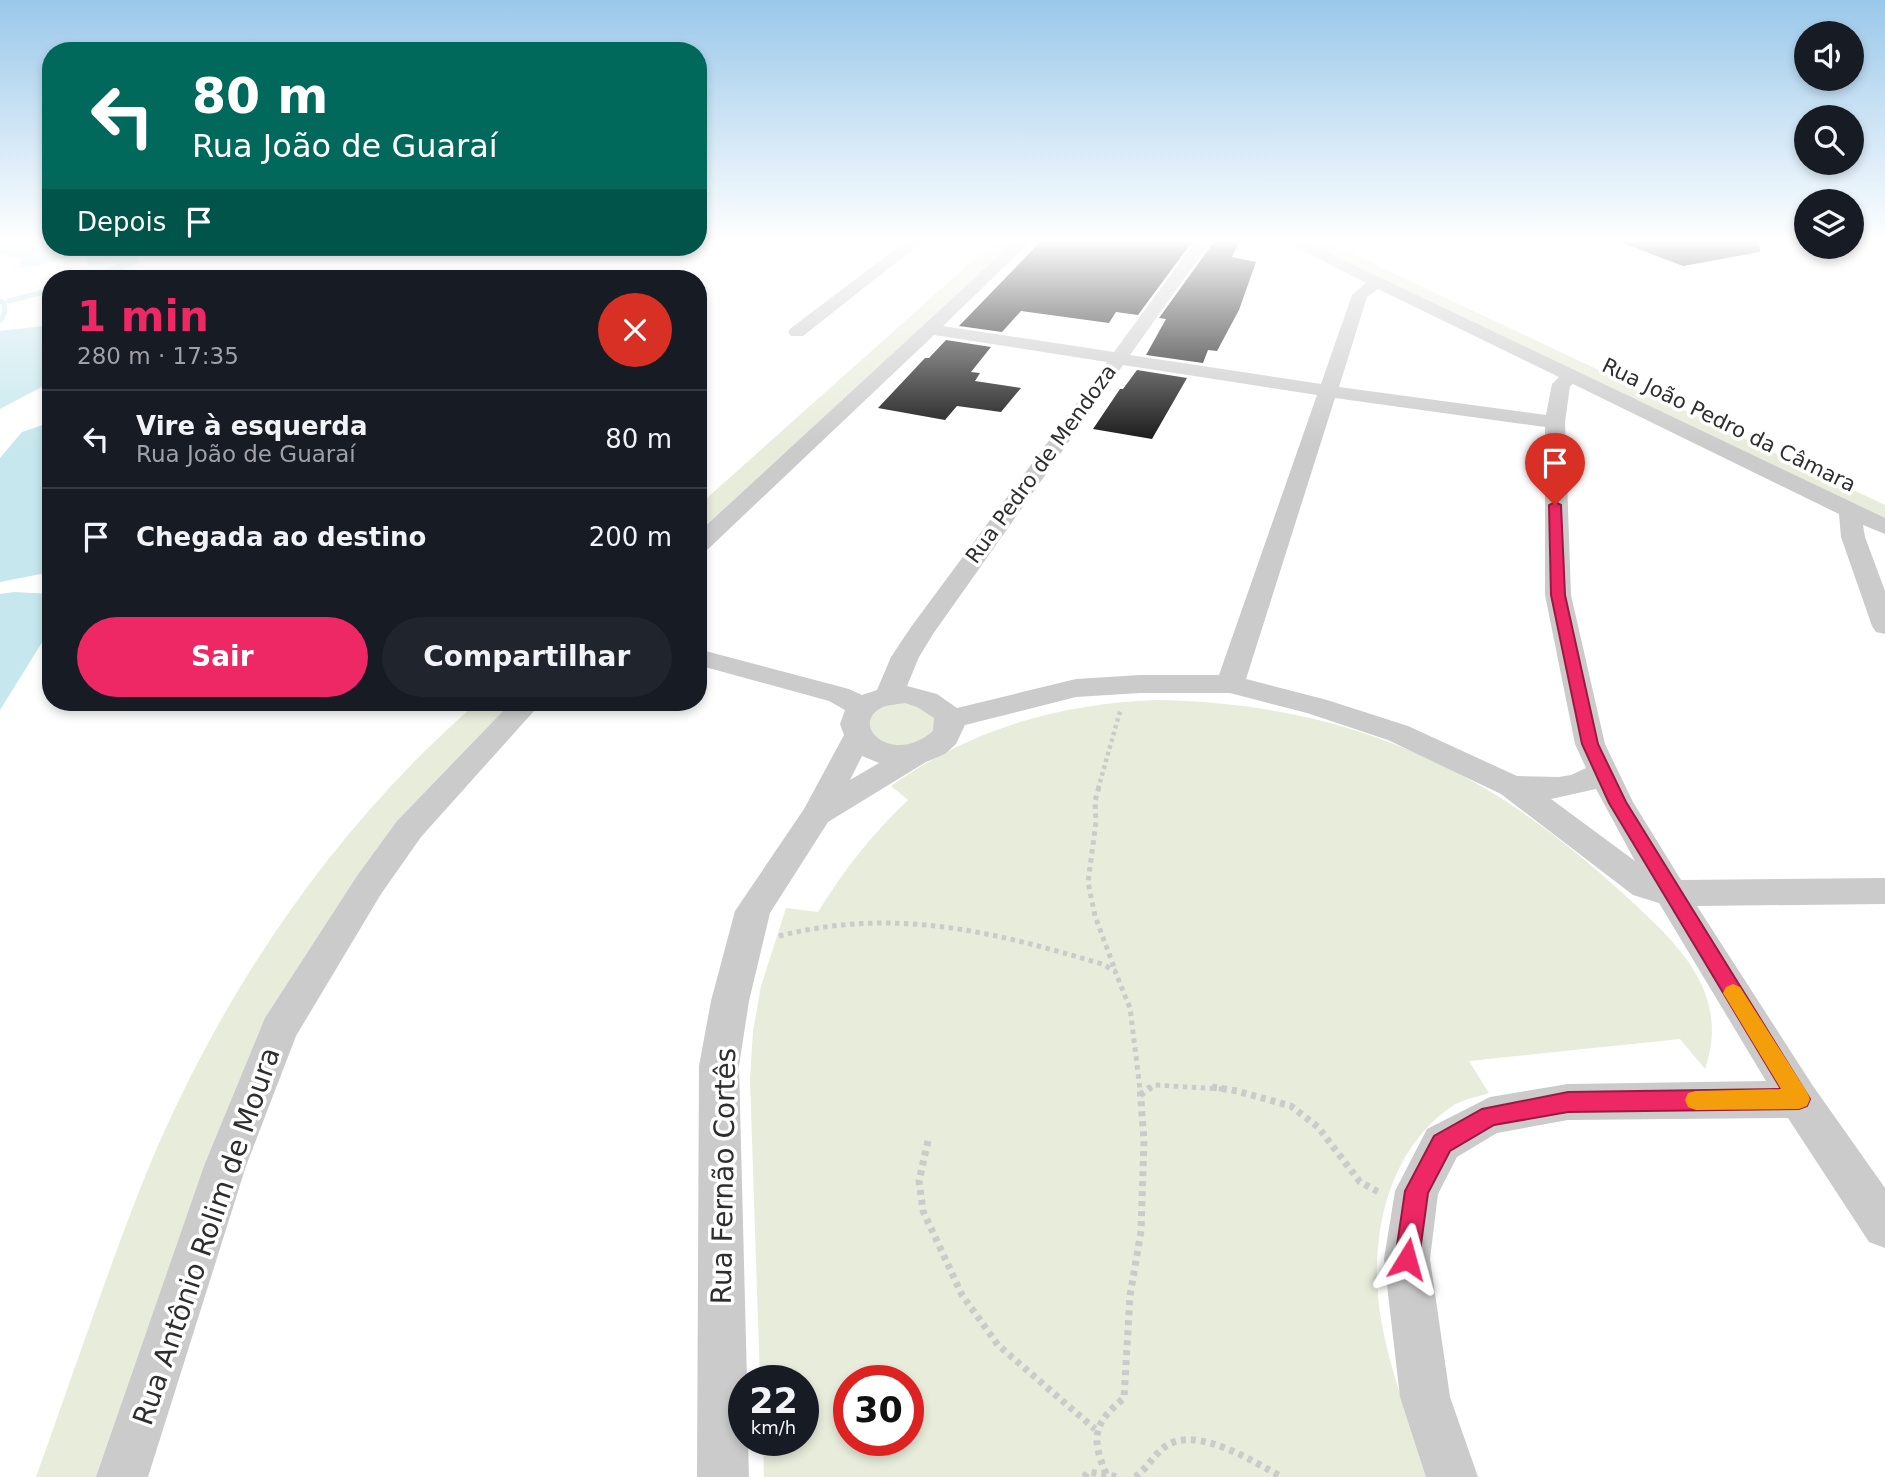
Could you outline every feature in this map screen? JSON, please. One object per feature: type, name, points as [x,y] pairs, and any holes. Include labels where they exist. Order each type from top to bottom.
[{"type":"street","points":[[797,332],[829,308]]},
{"type":"street","points":[[707,538],[953,308]]},
{"type":"street","name":"Rua Pedro de Mendoza","points":[[889,695],[905,657],[920,633],[1154,308]]},
{"type":"street","points":[[1230,684],[1355,308]]},
{"type":"street","name":"Rua João Pedro da Câmara","points":[[1434,308],[1885,527]]},
{"type":"street","points":[[931,329],[1326,391],[1555,422]]},
{"type":"street","points":[[1573,375],[1561,384],[1555,422],[1558,595],[1590,744],[1602,772],[1671,893],[1799,1099],[1885,1226]]},
{"type":"street","points":[[1850,510],[1853,537],[1885,626]]},
{"type":"street","points":[[707,659],[838,695],[862,707]]},
{"type":"street","points":[[950,720],[1076,688],[1128,684],[1230,684],[1317,706],[1398,733],[1512,786],[1645,886],[1671,893],[1885,891]]},
{"type":"street","points":[[905,694],[928,699],[945,710],[950,720],[949,731],[942,741],[930,750],[915,754],[881,753],[867,747],[857,738],[853,727],[855,717],[862,707],[889,695],[905,694]]},
{"type":"street","name":"Rua Antônio Rolim de Moura","points":[[122,1477],[225,1166],[279,1030],[369,885],[409,829],[520,711]]},
{"type":"street","name":"Rua Fernão Cortês","points":[[723,1477],[719,1066],[730,1001],[753,911],[817,814],[857,738]]},
{"type":"street","name":"Rua Fernão Cortês","points":[[817,814],[915,754]]},
{"type":"street","points":[[1512,786],[1566,788],[1593,779],[1602,772]]},
{"type":"street","points":[[1452,1477],[1425,1398],[1407,1259],[1417,1191],[1442,1143],[1490,1116],[1568,1102],[1799,1099]]},
{"type":"path","points":[[1106,1474],[1095,1449],[1095,1429],[1109,1410],[1124,1398],[1130,1296],[1141,1231],[1144,1141],[1136,1042],[1130,1008],[1095,918],[1088,880],[1098,815],[1095,801],[1128,684]]},
{"type":"path","points":[[744,947],[809,927],[876,922],[950,928],[1009,937],[1102,964],[1115,971]]},
{"type":"path","points":[[1139,1095],[1154,1084],[1199,1087],[1237,1091],[1291,1106],[1318,1126],[1360,1182],[1414,1210]]},
{"type":"path","points":[[928,1141],[919,1181],[923,1211],[962,1295],[998,1345],[1095,1429]]},
{"type":"path","points":[[1135,1477],[1147,1470],[1165,1447],[1178,1439],[1211,1442],[1282,1477]]},
{"type":"path","points":[[1084,1477],[1088,1472],[1120,1477]]},
{"type":"green space","points":[[920,308],[944,308],[707,526],[707,498]]},
{"type":"green space","points":[[1442,308],[1467,308],[1885,505],[1885,521]]},
{"type":"green space","points":[[910,700],[939,716],[937,734],[903,749],[868,737],[866,715],[872,708]]},
{"type":"green space","points":[[1156,700],[1206,702],[1281,712],[1354,730],[1432,760],[1501,798],[1534,820],[1597,870],[1682,953],[1706,994],[1711,1017],[1711,1042],[1705,1069],[1680,1039],[1469,1061],[1489,1093],[1454,1105],[1431,1124],[1412,1147],[1397,1172],[1380,1230],[1378,1290],[1390,1359],[1428,1477],[764,1477],[763,1456],[819,1456],[819,1365],[759,1365],[750,1079],[753,1031],[761,986],[786,908],[818,912],[859,853],[908,800],[891,786],[952,749],[984,735],[1017,723],[1084,707]]},
{"type":"green space","points":[[468,711],[506,711],[449,769],[389,838],[335,912],[284,992],[100,1477],[36,1477],[138,1194],[167,1125],[201,1057],[238,991],[323,866],[371,808],[423,753]]},
{"type":"water","points":[[42,326],[42,387],[0,409],[0,331]]},
{"type":"water","points":[[42,425],[42,574],[0,582],[0,458],[22,432]]},
{"type":"water","points":[[0,594],[42,594],[42,642],[0,710]]},
{"type":"building","points":[[976,308],[1143,308],[1138,315],[1116,312],[1109,323],[1021,311],[1002,332],[959,326]]},
{"type":"building","points":[[1166,308],[1240,308],[1217,351],[1208,350],[1203,363],[1146,355],[1166,319],[1159,318]]},
{"type":"building","points":[[946,340],[991,347],[971,372],[980,373],[975,381],[1021,388],[1001,412],[957,406],[945,420],[878,408],[925,358],[929,358]]},
{"type":"building","points":[[1137,370],[1187,378],[1152,439],[1093,429],[1120,389],[1123,389]]},
{"type":"waterway","points":[[1,320],[5,308]]},
{"type":"slow traffic","points":[[1696,1100],[1799,1099],[1733,993]]},
{"type":"route","points":[[1407,1259],[1417,1191],[1442,1143],[1490,1116],[1568,1102],[1799,1099],[1618,803],[1590,744],[1558,595],[1555,505]]}]
